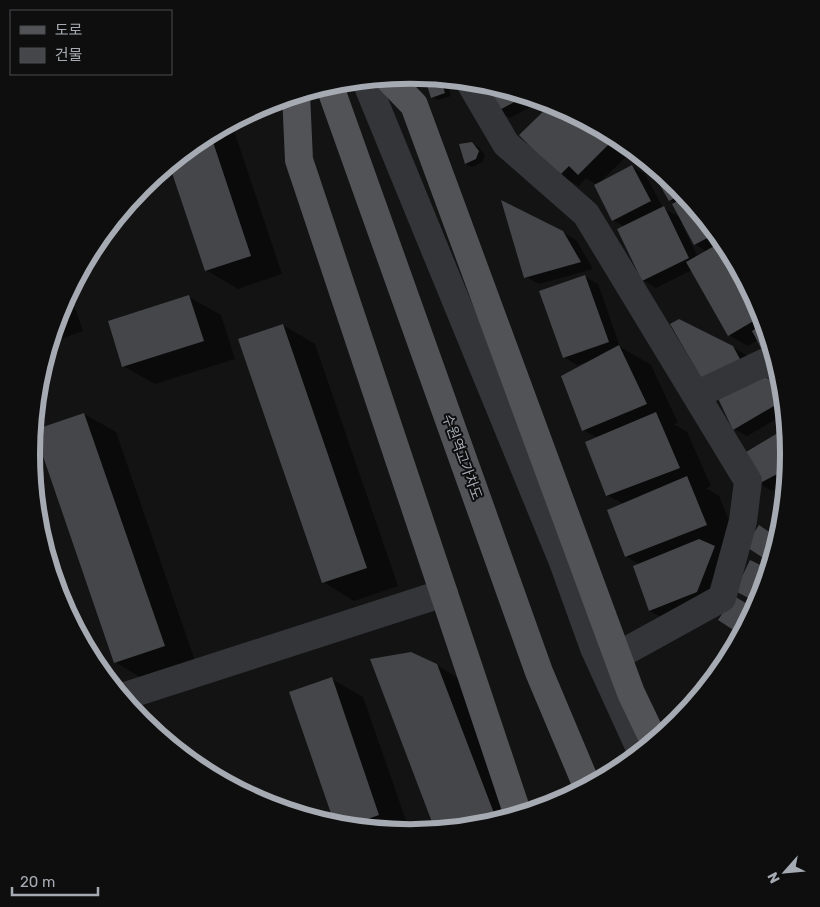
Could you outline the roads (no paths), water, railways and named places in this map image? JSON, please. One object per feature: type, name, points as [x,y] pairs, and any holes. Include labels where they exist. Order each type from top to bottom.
[{"type":"main road","points":[[399,83],[414,106],[617,656],[631,693],[651,734]]},
{"type":"main road","name":"수원역고가차도","points":[[332,92],[539,672],[584,780]]},
{"type":"main road","points":[[296,101],[299,160],[516,808]]},
{"type":"street","points":[[368,86],[563,562],[594,648],[638,745]]},
{"type":"street","points":[[474,90],[506,144],[586,214],[748,482],[743,521],[722,598],[617,656]]},
{"type":"street","points":[[696,395],[768,361]]},
{"type":"street","points":[[130,694],[444,593]]}]
